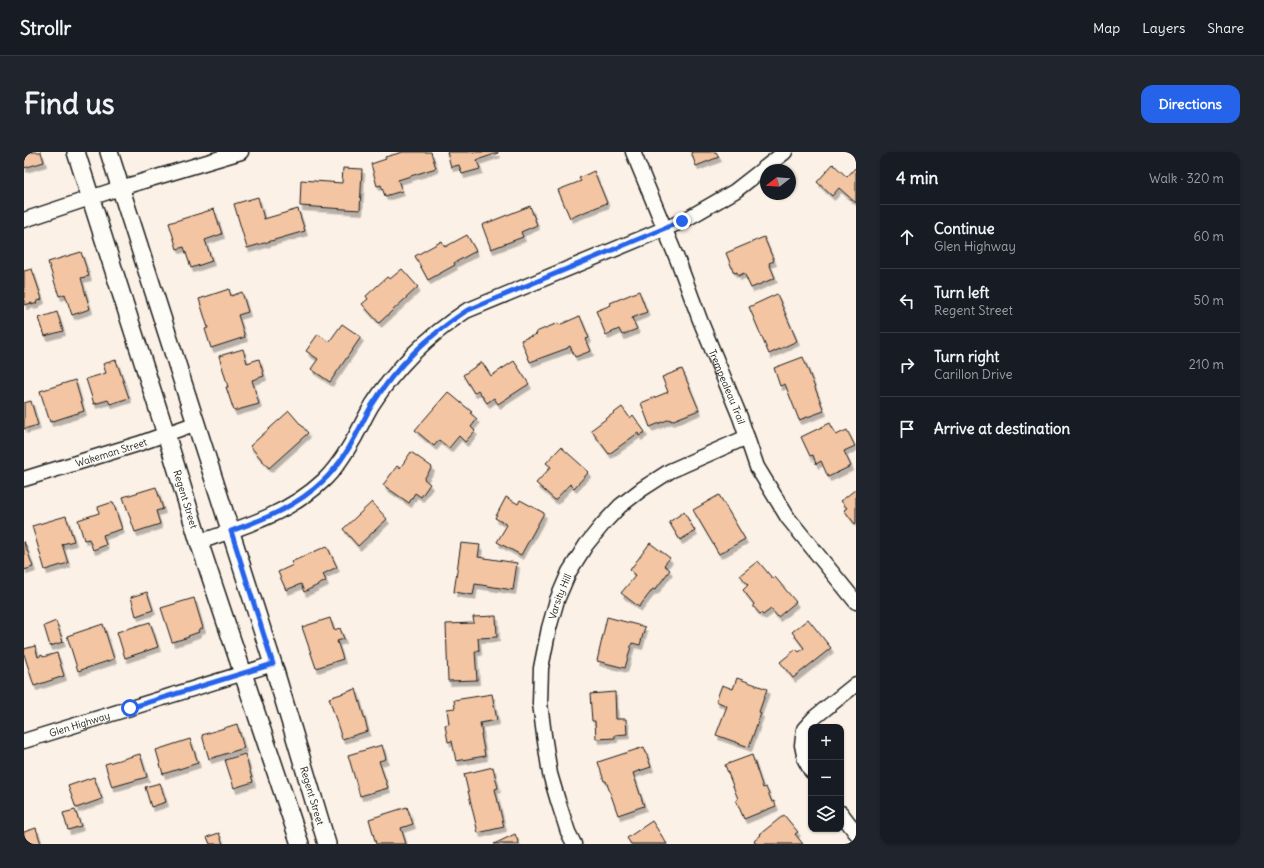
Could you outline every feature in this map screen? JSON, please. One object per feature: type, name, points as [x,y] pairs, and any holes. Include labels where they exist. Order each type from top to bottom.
[{"type":"street","name":"Regent Street","points":[[76,152],[199,542],[300,844]]},
{"type":"street","name":"Regent Street","points":[[109,152],[273,664],[327,844]]},
{"type":"street","points":[[24,220],[120,188],[241,152]]},
{"type":"street","name":"Trempealeau Trail","points":[[634,152],[747,437],[757,467],[788,518],[856,602]]},
{"type":"street","points":[[199,542],[278,513],[306,496],[324,480],[335,467],[354,438],[372,405],[394,373],[420,345],[442,327],[466,311],[682,221],[735,191],[785,152]]},
{"type":"street","name":"Wakeman Street","points":[[24,479],[196,423]]},
{"type":"street","name":"Varsity Hill","points":[[574,844],[568,832],[550,774],[540,703],[541,668],[549,628],[557,600],[569,572],[586,545],[620,506],[642,489],[670,471],[747,437]]},
{"type":"street","name":"Glen Highway","points":[[24,741],[273,664]]},
{"type":"street","points":[[808,766],[805,760],[802,745],[804,729],[856,684]]},
{"type":"street","points":[[844,817],[856,833]]},
{"type":"building","points":[[24,152],[41,152],[44,162],[24,168]]},
{"type":"building","points":[[403,152],[431,152],[436,168],[398,180],[402,191],[385,196],[381,185],[377,186],[371,164],[386,159],[385,157]]},
{"type":"building","points":[[447,152],[498,153],[477,160],[480,169],[462,174],[459,165],[451,167]]},
{"type":"building","points":[[691,152],[716,152],[719,157],[696,166]]},
{"type":"building","points":[[833,164],[847,177],[855,168],[856,169],[856,203],[839,188],[832,196],[817,182]]},
{"type":"building","points":[[343,168],[362,169],[360,210],[300,206],[301,180],[342,183]]},
{"type":"building","points":[[594,171],[607,203],[570,218],[558,190],[581,181],[579,178]]},
{"type":"building","points":[[258,197],[264,219],[298,209],[305,231],[247,248],[234,204]]},
{"type":"building","points":[[530,206],[537,225],[521,232],[523,237],[491,249],[482,225]]},
{"type":"building","points":[[214,209],[222,234],[205,240],[212,261],[191,268],[184,247],[177,249],[169,223]]},
{"type":"building","points":[[467,235],[476,251],[428,280],[415,256],[442,241],[445,247]]},
{"type":"building","points":[[764,237],[774,261],[769,263],[775,278],[751,288],[744,273],[738,276],[737,272],[734,273],[726,253]]},
{"type":"building","points":[[81,252],[89,276],[81,278],[90,309],[72,315],[65,294],[59,296],[48,262]]},
{"type":"building","points":[[32,269],[42,299],[32,305],[32,303],[24,305],[24,271]]},
{"type":"building","points":[[402,269],[418,287],[379,323],[362,304],[368,299],[366,296],[387,277],[390,279]]},
{"type":"building","points":[[229,289],[231,296],[242,292],[248,312],[238,315],[245,337],[211,348],[205,329],[208,328],[199,299]]},
{"type":"building","points":[[639,291],[647,312],[632,318],[637,329],[622,335],[619,329],[606,335],[596,311],[611,305],[610,303]]},
{"type":"building","points":[[777,294],[797,341],[769,354],[749,307]]},
{"type":"building","points":[[57,312],[63,331],[45,336],[39,318]]},
{"type":"building","points":[[580,316],[589,338],[586,339],[591,351],[575,357],[570,346],[530,362],[521,340],[537,334],[536,332],[558,323],[559,325]]},
{"type":"building","points":[[342,324],[361,337],[330,382],[311,369],[318,359],[306,351],[318,334],[329,342]]},
{"type":"building","points":[[243,349],[247,363],[259,359],[264,376],[252,380],[259,404],[234,411],[226,387],[228,387],[219,356]]},
{"type":"building","points":[[803,357],[824,411],[799,420],[785,384],[780,386],[774,368]]},
{"type":"building","points":[[116,360],[129,398],[110,404],[108,400],[94,404],[86,379],[106,373],[103,364]]},
{"type":"building","points":[[514,361],[529,384],[498,404],[494,398],[487,403],[478,390],[474,393],[463,375],[482,362],[491,376]]},
{"type":"building","points":[[682,369],[699,410],[671,421],[670,419],[650,427],[641,403],[668,392],[662,377]]},
{"type":"building","points":[[75,380],[84,411],[50,422],[40,391]]},
{"type":"building","points":[[448,392],[472,412],[470,413],[477,419],[471,427],[475,431],[465,442],[459,436],[449,448],[439,440],[434,446],[415,430]]},
{"type":"building","points":[[31,401],[38,425],[24,429],[24,403]]},
{"type":"building","points":[[622,407],[630,418],[633,415],[645,432],[639,436],[638,433],[609,454],[591,430]]},
{"type":"building","points":[[289,411],[308,433],[269,468],[250,446]]},
{"type":"building","points":[[830,423],[836,435],[847,430],[855,446],[844,451],[851,466],[828,477],[821,461],[816,464],[813,455],[810,456],[801,437]]},
{"type":"building","points":[[561,447],[589,472],[574,488],[570,484],[555,500],[536,483],[551,467],[546,463]]},
{"type":"building","points":[[411,452],[432,467],[424,479],[430,484],[421,497],[415,493],[409,503],[383,485],[397,466],[400,468]]},
{"type":"building","points":[[156,487],[163,509],[156,511],[160,524],[135,532],[123,497]]},
{"type":"building","points":[[856,489],[855,524],[844,510],[847,508],[841,501]]},
{"type":"building","points":[[719,495],[745,539],[719,554],[693,510]]},
{"type":"building","points":[[506,497],[518,504],[520,500],[544,513],[521,555],[497,542],[507,525],[495,518]]},
{"type":"building","points":[[113,502],[122,529],[103,535],[106,545],[93,550],[89,539],[84,540],[78,520],[99,513],[98,507]]},
{"type":"building","points":[[372,502],[387,519],[358,546],[343,529]]},
{"type":"building","points":[[684,512],[695,531],[680,540],[669,522]]},
{"type":"building","points":[[66,516],[74,541],[62,544],[68,563],[45,570],[32,526]]},
{"type":"building","points":[[24,541],[33,567],[24,570]]},
{"type":"building","points":[[461,543],[480,545],[478,557],[517,563],[513,590],[475,584],[473,595],[454,592]]},
{"type":"building","points":[[650,543],[670,558],[664,565],[670,570],[655,590],[653,589],[639,607],[621,593],[636,575],[630,570]]},
{"type":"building","points":[[327,546],[337,567],[323,574],[326,581],[304,592],[301,584],[286,590],[278,572],[293,565],[291,562]]},
{"type":"building","points":[[758,561],[773,579],[775,577],[796,602],[778,617],[771,609],[763,615],[761,613],[760,614],[743,590],[748,585],[740,575]]},
{"type":"building","points":[[147,592],[153,610],[136,616],[131,597]]},
{"type":"building","points":[[194,598],[203,628],[198,630],[199,632],[188,636],[189,637],[172,642],[161,608]]},
{"type":"building","points":[[496,616],[497,637],[478,638],[479,651],[475,651],[477,680],[448,681],[446,624],[474,623],[473,617]]},
{"type":"building","points":[[607,617],[645,627],[640,645],[632,643],[625,668],[597,661]]},
{"type":"building","points":[[330,618],[334,630],[340,628],[344,639],[337,641],[343,659],[316,668],[302,627]]},
{"type":"building","points":[[808,619],[831,648],[793,678],[780,662],[796,649],[799,652],[804,648],[792,632]]},
{"type":"building","points":[[56,621],[63,642],[50,646],[44,626]]},
{"type":"building","points":[[150,622],[158,647],[125,658],[117,632]]},
{"type":"building","points":[[103,624],[114,659],[78,671],[67,636]]},
{"type":"building","points":[[35,646],[38,657],[57,653],[64,676],[34,686],[24,654],[24,649]]},
{"type":"building","points":[[737,678],[767,689],[759,712],[761,713],[749,747],[716,735],[727,706],[716,701],[722,685],[733,689]]},
{"type":"building","points":[[356,689],[368,731],[342,739],[329,698]]},
{"type":"building","points":[[615,692],[616,719],[626,719],[627,734],[615,735],[615,738],[596,739],[595,721],[592,721],[590,694]]},
{"type":"building","points":[[492,694],[497,720],[480,723],[485,756],[456,761],[452,741],[448,742],[445,725],[449,724],[447,709],[455,708],[454,700]]},
{"type":"building","points":[[237,724],[244,748],[209,759],[202,735]]},
{"type":"building","points":[[190,739],[198,763],[163,774],[156,750]]},
{"type":"building","points":[[382,745],[386,759],[379,761],[388,788],[360,796],[348,755]]},
{"type":"building","points":[[644,747],[651,767],[633,773],[644,806],[618,815],[598,762]]},
{"type":"building","points":[[140,754],[147,777],[112,787],[105,764]]},
{"type":"building","points":[[245,754],[253,782],[234,788],[225,760]]},
{"type":"building","points":[[752,755],[763,788],[766,787],[772,802],[774,801],[776,806],[744,819],[736,800],[738,799],[725,765]]},
{"type":"building","points":[[493,767],[498,788],[495,789],[504,827],[478,833],[464,774]]},
{"type":"building","points":[[94,777],[102,799],[76,808],[68,786]]},
{"type":"building","points":[[160,783],[166,802],[151,807],[145,787]]},
{"type":"building","points":[[407,807],[413,824],[401,828],[406,844],[376,844],[369,819]]},
{"type":"building","points":[[75,810],[81,826],[68,830],[63,813]]},
{"type":"building","points":[[784,815],[798,832],[795,834],[803,844],[756,844],[754,841],[761,835],[760,834]]},
{"type":"building","points":[[652,821],[667,844],[631,844],[627,838]]},
{"type":"building","points":[[36,828],[41,844],[24,844],[24,832]]},
{"type":"building","points":[[219,833],[223,844],[210,844],[207,837]]},
{"type":"building","points":[[515,834],[519,844],[494,844]]},
{"type":"route","points":[[130,708],[273,664],[231,531],[278,513],[306,496],[324,480],[335,467],[354,438],[372,405],[394,373],[420,345],[442,327],[466,311],[682,221]]}]
